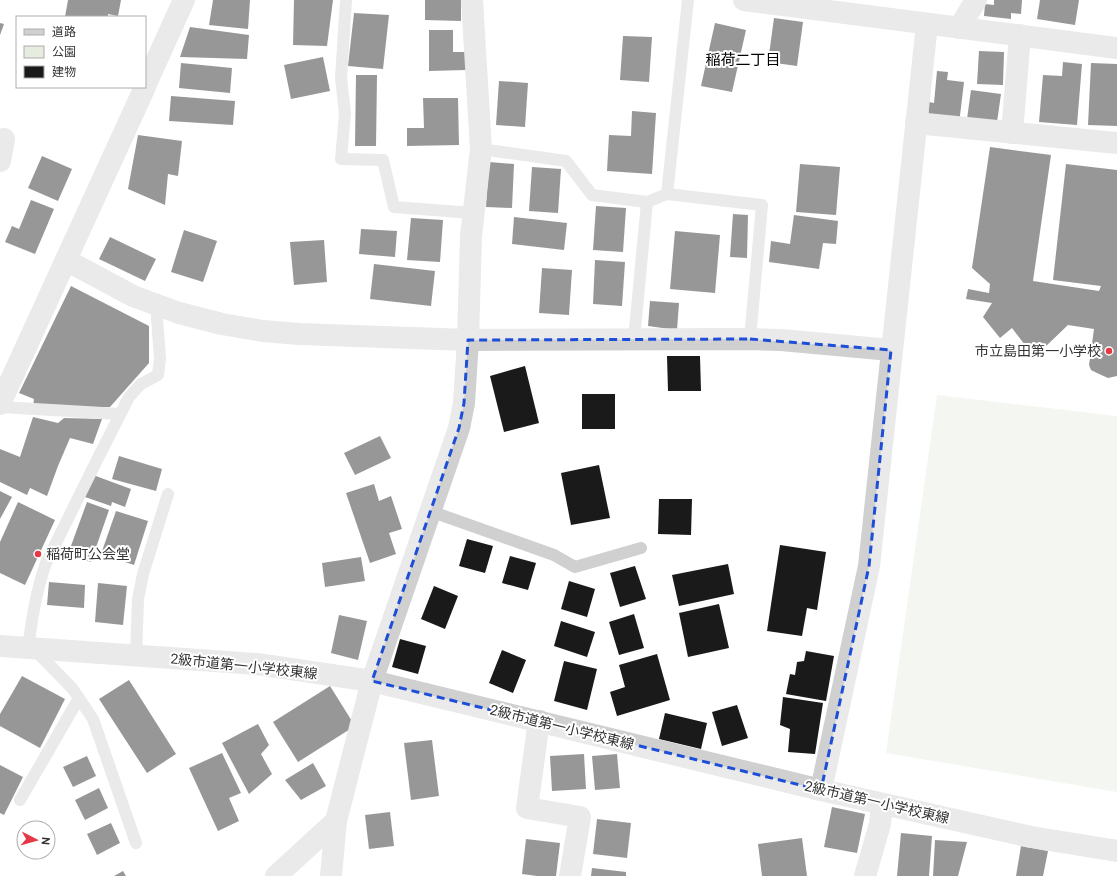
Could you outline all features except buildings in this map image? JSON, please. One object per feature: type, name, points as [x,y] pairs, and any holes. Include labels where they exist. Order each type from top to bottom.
[{"type":"street","points":[[146,85],[184,0]]},
{"type":"street","points":[[331,876],[336,821],[372,681],[459,428],[464,403],[468,340],[471,236],[481,149],[472,0]]},
{"type":"street","points":[[744,0],[1117,48]]},
{"type":"street","points":[[959,28],[976,0]]},
{"type":"street","points":[[821,790],[869,566],[927,24]]},
{"type":"street","points":[[1012,133],[1020,35]]},
{"type":"street","points":[[0,406],[8,368],[66,260],[145,88]]},
{"type":"street","points":[[916,123],[1117,143]]},
{"type":"street","points":[[0,161],[4,140]]},
{"type":"street","points":[[66,260],[133,296],[179,313],[222,324],[263,331],[299,334],[468,340],[750,339],[781,340],[892,350]]},
{"type":"street","name":"2級市道第一小学校東線","points":[[0,646],[257,664],[372,681],[882,804],[1031,837],[1117,851]]},
{"type":"street","points":[[539,721],[527,808],[580,817],[570,876]]},
{"type":"street","points":[[865,876],[880,824],[882,804]]},
{"type":"street","points":[[276,876],[336,821]]},
{"type":"lane","points":[[346,0],[341,78],[345,114],[341,159],[383,160],[394,207],[473,213]]},
{"type":"lane","points":[[667,194],[688,0]]},
{"type":"lane","points":[[481,149],[566,162],[592,195],[648,202],[667,194],[762,205],[750,339]]},
{"type":"lane","points":[[634,340],[648,202]]},
{"type":"lane","points":[[136,843],[93,719],[72,688],[31,648],[34,608],[40,580],[46,563],[129,397],[141,384],[158,374],[160,359],[156,304]]},
{"type":"lane","points":[[0,406],[120,414]]},
{"type":"lane","points":[[136,656],[138,599],[143,574],[168,494]]},
{"type":"lane","points":[[430,511],[554,555],[575,567],[641,548]]},
{"type":"lane","points":[[20,800],[79,698]]},
{"type":"highlighted area","points":[[750,339],[891,350],[869,566],[821,790],[372,681],[459,428],[464,403],[468,340]]},
{"type":"green space","points":[[937,395],[1117,416],[1117,792],[886,753]]},
{"type":"place","name":"市立島田第一小学校","points":[[1109,351]]},
{"type":"place","name":"稲荷町公会堂","points":[[38,554]]},
{"type":"district","name":"稲荷二丁目","points":[[743,60]]}]
